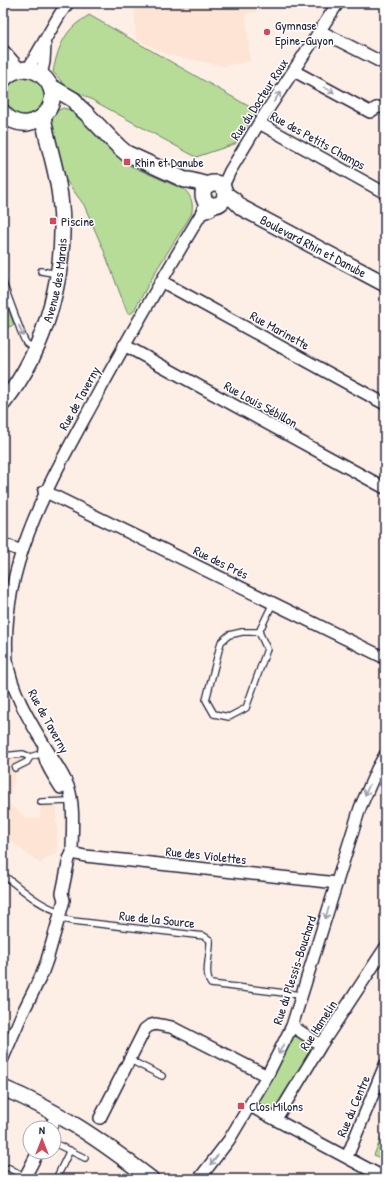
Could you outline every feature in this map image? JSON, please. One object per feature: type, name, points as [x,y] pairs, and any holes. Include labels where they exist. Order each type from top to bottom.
[{"type":"main road","points":[[3,53],[34,75]]},
{"type":"main road","points":[[3,80],[12,72],[34,75]]},
{"type":"main road","name":"Boulevard Rhin et Danube","points":[[34,75],[74,100],[77,105],[126,153],[185,180],[187,184],[231,206],[242,208],[385,284]]},
{"type":"main road","name":"Avenue des Marais","points":[[3,403],[18,383],[35,350],[46,322],[58,274],[62,245],[61,204],[57,175],[49,147],[46,112],[52,100],[34,75]]},
{"type":"main road","points":[[3,112],[11,120],[25,123],[38,120],[46,112],[58,105],[77,105]]},
{"type":"main road","name":"Avenue des Marais","points":[[25,123],[49,147]]},
{"type":"main road","points":[[3,1088],[57,1114],[93,1136],[151,1179]]},
{"type":"street","points":[[34,75],[45,42],[60,14],[68,3]]},
{"type":"street","name":"Rue du Docteur Roux","points":[[213,196],[338,3]]},
{"type":"street","points":[[320,31],[385,64]]},
{"type":"street","points":[[294,71],[370,112],[376,108],[385,106]]},
{"type":"street","name":"Rue des Petits Champs","points":[[259,123],[385,192]]},
{"type":"street","name":"Rue de Taverny","points":[[3,1056],[42,974],[64,900],[62,893],[69,877],[69,859],[72,853],[71,801],[68,785],[59,777],[51,763],[44,745],[22,706],[7,662],[4,629],[7,606],[19,550],[44,491],[124,345],[213,196]]},
{"type":"street","name":"Rue Marinette","points":[[161,281],[385,404]]},
{"type":"street","name":"Rue Louis Sébillon","points":[[124,345],[385,488]]},
{"type":"street","name":"Rue des Prés","points":[[44,491],[385,658]]},
{"type":"street","points":[[3,544],[19,550]]},
{"type":"street","name":"Rue du Plessis-Bouchard","points":[[199,1179],[229,1140],[250,1106],[292,1026],[360,808],[377,769],[385,755]]},
{"type":"street","name":"Rue des Violettes","points":[[72,853],[85,856],[337,883]]},
{"type":"street","name":"Rue Hamelin","points":[[276,1119],[321,1045],[385,948]]},
{"type":"street","points":[[100,1118],[145,1029],[152,1025],[172,1027],[267,1076]]},
{"type":"street","points":[[292,1026],[321,1045]]},
{"type":"street","name":"Rue du Centre","points":[[347,1157],[385,1065]]},
{"type":"street","points":[[250,1106],[385,1178]]},
{"type":"street","points":[[54,1120],[57,1114]]},
{"type":"street","points":[[25,1178],[34,1160]]},
{"type":"lane","points":[[41,271],[58,274]]},
{"type":"lane","points":[[3,283],[23,337],[26,343],[35,350]]},
{"type":"lane","points":[[259,632],[273,603]]},
{"type":"lane","points":[[242,632],[259,632],[267,649],[246,708],[229,717],[214,714],[206,700],[221,642],[229,635],[242,632]]},
{"type":"lane","points":[[3,756],[23,754],[30,757],[40,754],[44,745]]},
{"type":"lane","points":[[15,768],[27,762],[30,757]]},
{"type":"lane","points":[[42,802],[71,801]]},
{"type":"lane","points":[[3,874],[60,915]]},
{"type":"lane","name":"Rue de la Source","points":[[60,915],[73,921],[204,936],[210,940],[207,978],[211,984],[301,995]]},
{"type":"lane","points":[[130,1060],[162,1076]]},
{"type":"lane","points":[[62,1146],[86,1158]]},
{"type":"lane","points":[[56,1179],[70,1150]]},
{"type":"lane","points":[[8,1168],[25,1178]]},
{"type":"shaded area","points":[[134,3],[322,4],[256,8],[256,12],[246,13],[250,61],[224,66],[168,55],[136,39]]},
{"type":"shaded area","points":[[23,750],[23,755],[28,768],[16,773],[9,797],[9,804],[28,819],[40,818],[40,806],[57,806],[57,854],[46,858],[40,864],[3,835],[3,752]]},
{"type":"green space","points":[[89,15],[257,111],[235,144],[196,157],[65,85],[53,72],[58,53],[63,40],[71,29]]},
{"type":"green space","points":[[25,77],[33,79],[39,83],[43,89],[45,97],[43,105],[39,111],[33,115],[25,117],[17,115],[11,111],[7,105],[5,97],[7,89],[11,83],[17,79]]},
{"type":"green space","points":[[63,108],[74,111],[124,163],[185,190],[191,199],[191,215],[157,269],[133,312],[130,314],[127,312],[104,251],[84,205],[65,179],[48,122],[55,112]]},
{"type":"green space","points":[[7,306],[14,325],[3,329],[3,307]]},
{"type":"green space","points":[[297,1035],[315,1046],[275,1111],[267,1110],[258,1102],[293,1037]]},
{"type":"green space","points":[[385,1129],[385,1161],[374,1155]]},
{"type":"place","name":"Gymnase Epine-Guyon","points":[[267,32]]},
{"type":"place","name":"Rhin et Danube","points":[[127,162]]},
{"type":"place","name":"Piscine","points":[[53,221]]},
{"type":"place","name":"Clos Milons","points":[[241,1106]]}]
